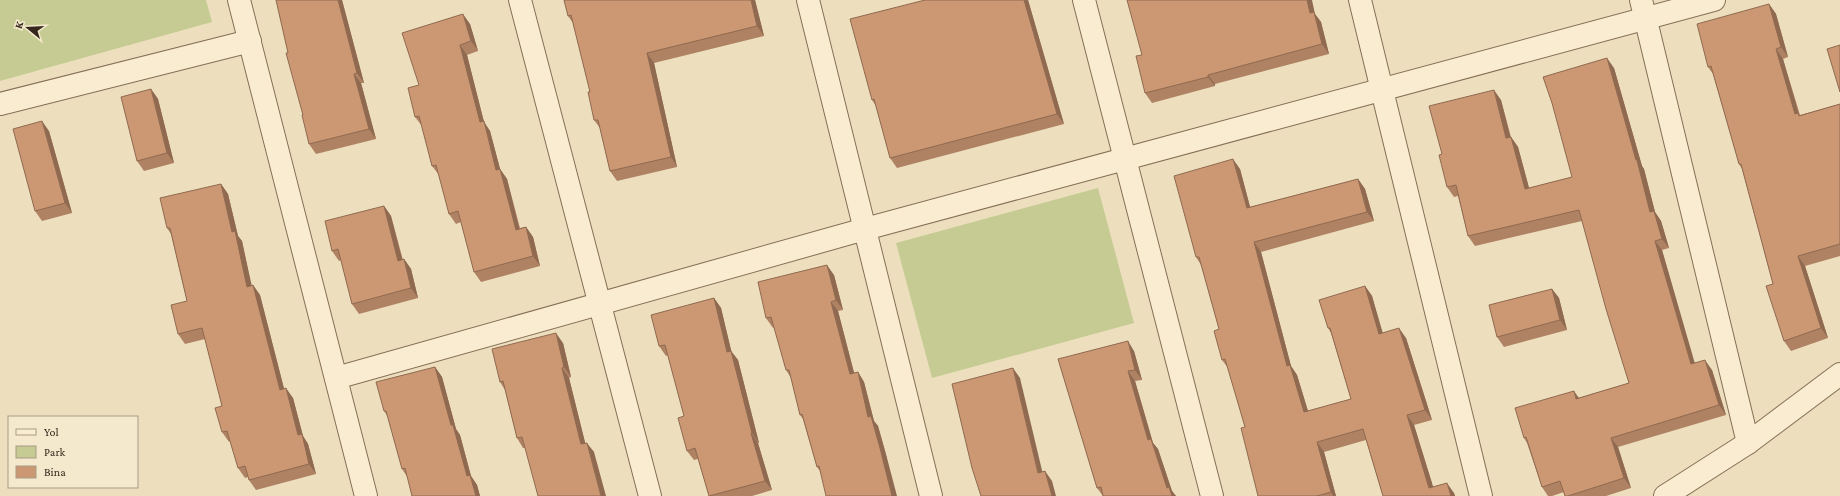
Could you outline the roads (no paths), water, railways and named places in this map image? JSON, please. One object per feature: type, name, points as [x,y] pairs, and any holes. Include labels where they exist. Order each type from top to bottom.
[{"type":"street","points":[[239,0],[366,496]]},
{"type":"street","points":[[520,0],[650,496]]},
{"type":"street","points":[[808,0],[931,496]]},
{"type":"street","points":[[1084,0],[1212,496]]},
{"type":"street","points":[[1360,0],[1481,496]]},
{"type":"street","points":[[336,378],[865,229],[1382,90],[1643,9],[1714,0]]},
{"type":"street","points":[[1643,9],[1748,443]]},
{"type":"street","points":[[0,104],[250,42]]},
{"type":"street","points":[[1665,496],[1748,443],[1840,374]]}]
